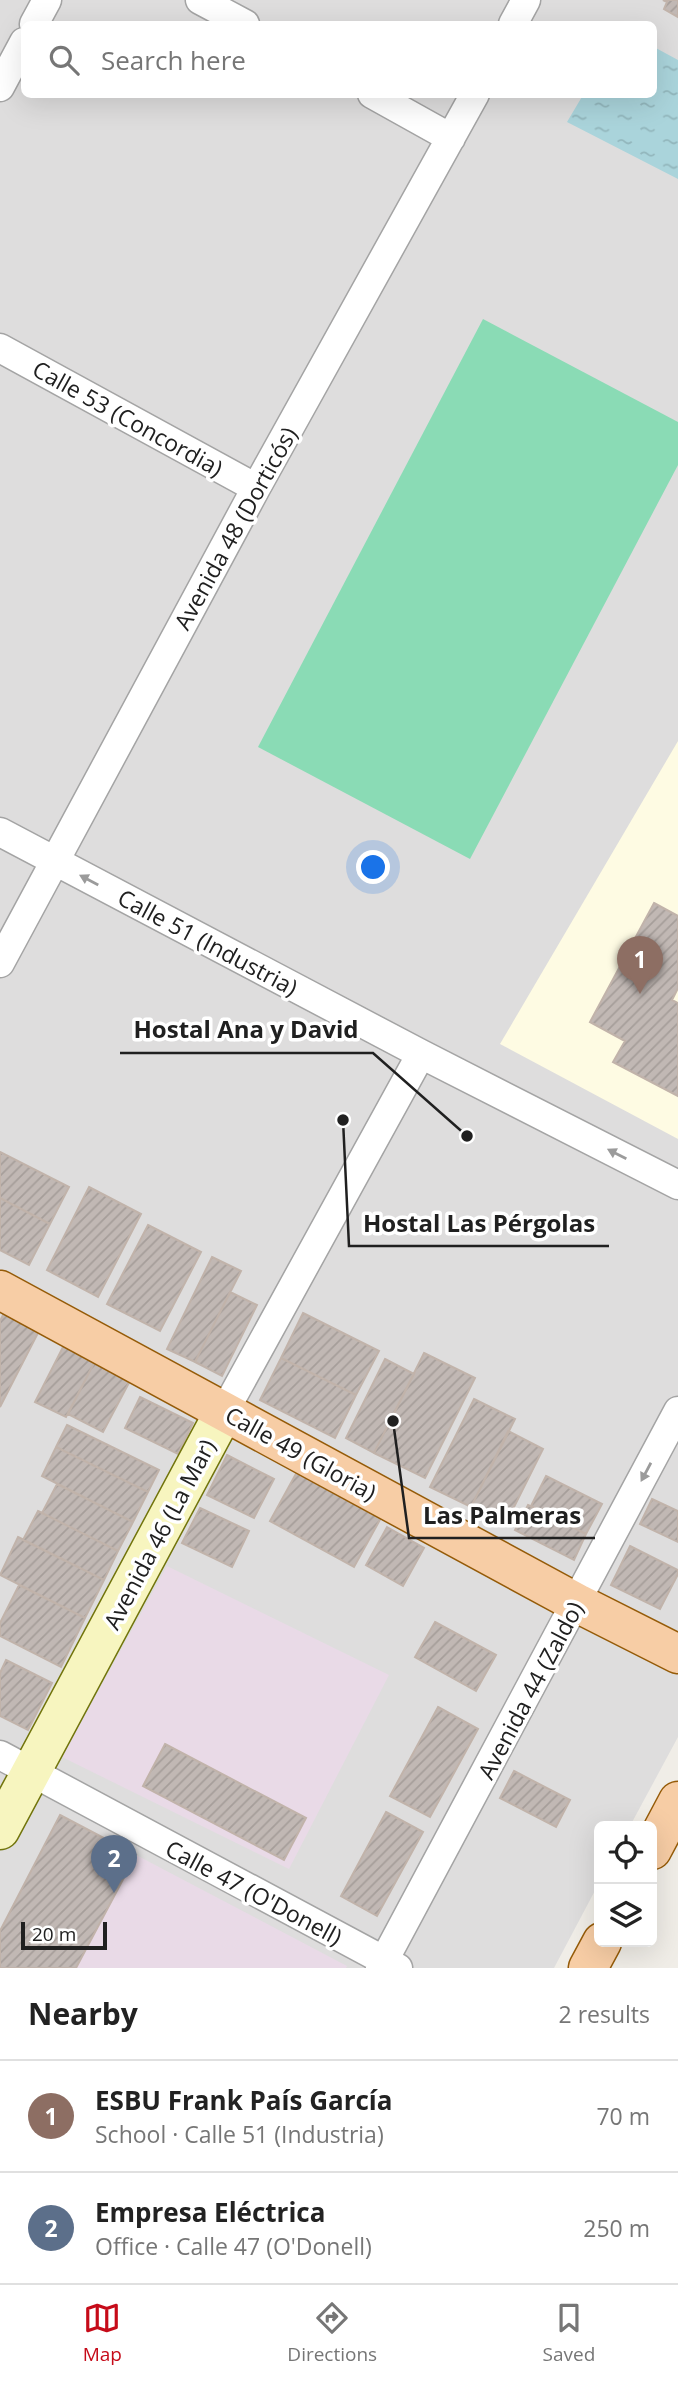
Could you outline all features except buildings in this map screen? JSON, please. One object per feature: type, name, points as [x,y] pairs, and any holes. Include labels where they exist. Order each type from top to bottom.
[{"type":"main road","name":"Calle 49 (Gloria)","points":[[0,1290],[672,1653]]},
{"type":"main road","name":"Avenida 46 (La Mar)","points":[[0,1830],[16,1764],[224,1412]]},
{"type":"main road","points":[[657,1841],[678,1801]]},
{"type":"main road","points":[[588,1968],[599,1947]]},
{"type":"street","points":[[36,21],[47,0]]},
{"type":"street","points":[[200,0],[239,21]]},
{"type":"street","points":[[515,21],[526,0]]},
{"type":"street","points":[[0,87],[21,48]]},
{"type":"street","points":[[379,98],[451,138]]},
{"type":"street","name":"Avenida 48 (Dorticós)","points":[[0,963],[256,488],[473,98]]},
{"type":"street","name":"Calle 53 (Concordia)","points":[[0,348],[256,488]]},
{"type":"street","name":"Calle 51 (Industria)","points":[[0,832],[421,1054],[678,1185]]},
{"type":"street","name":"Avenida 46 (La Mar)","points":[[224,1412],[421,1054]]},
{"type":"street","name":"Avenida 44 (Zaldo)","points":[[387,1966],[678,1411]]},
{"type":"street","name":"Calle 47 (O'Donell)","points":[[16,1764],[387,1966]]},
{"type":"shaded area","points":[[0,0],[678,0],[678,1737],[633,1821],[594,1821],[594,1892],[554,1968],[0,1968]]},
{"type":"shaded area","points":[[678,741],[678,1139],[500,1044]]},
{"type":"shaded area","points":[[167,1566],[389,1675],[289,1869],[62,1757]]},
{"type":"shaded area","points":[[60,1815],[347,1966],[346,1968],[0,1968],[0,1931]]},
{"type":"green space","points":[[483,319],[678,422],[678,465],[470,859],[258,747]]},
{"type":"water","points":[[657,49],[678,60],[678,179],[567,122],[581,98],[657,98]]},
{"type":"place","name":"ESBU Frank País García","points":[[640,994]]},
{"type":"place","name":"Hostal Las Pérgolas","points":[[343,1120]]},
{"type":"place","name":"Hostal Ana y David","points":[[467,1136]]},
{"type":"place","name":"Las Palmeras","points":[[393,1421]]},
{"type":"place","name":"Empresa Eléctrica","points":[[114,1893]]}]
